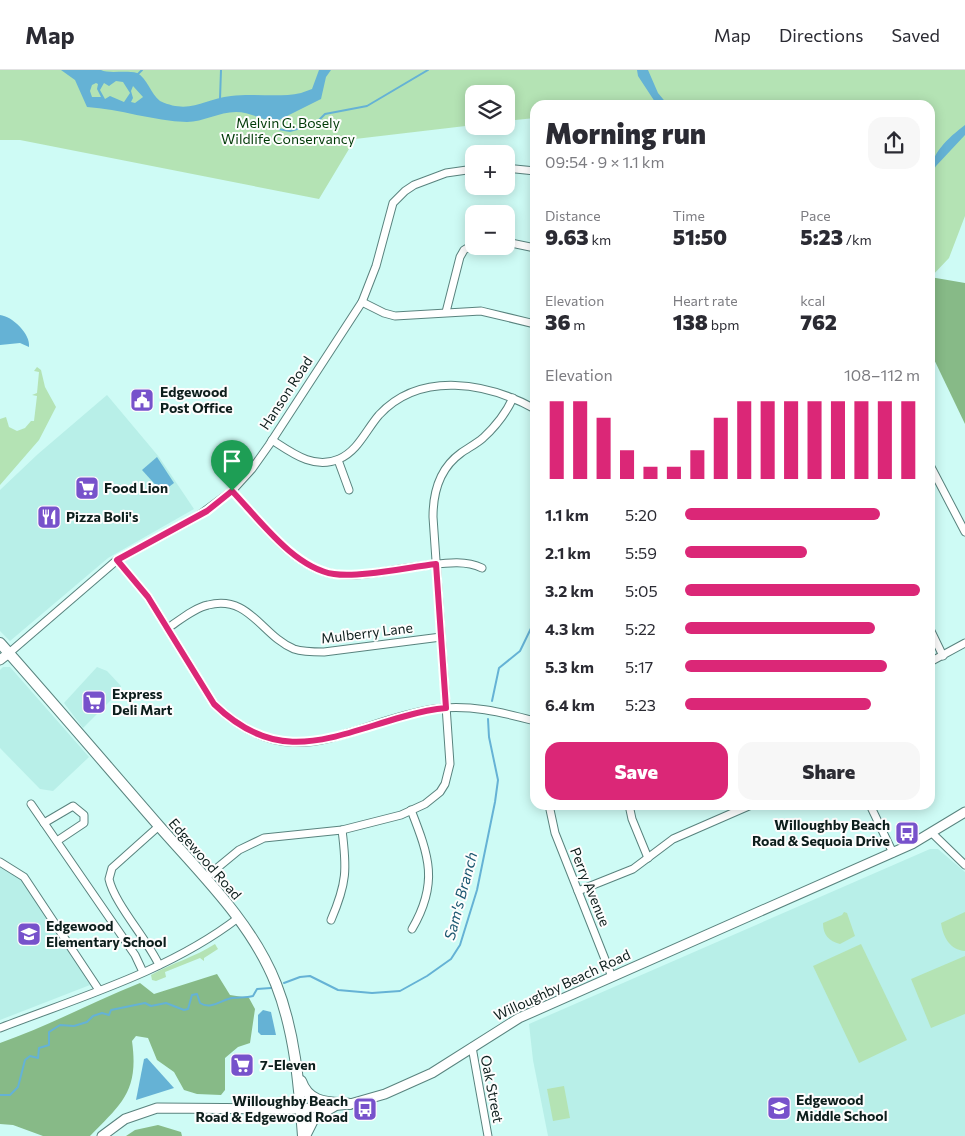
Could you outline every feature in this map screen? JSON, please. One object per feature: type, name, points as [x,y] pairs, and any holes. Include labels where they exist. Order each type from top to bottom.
[{"type":"main road","name":"Edgewood Road","points":[[0,643],[205,878],[238,918],[264,959],[276,984],[287,1018],[297,1071],[304,1136]]},
{"type":"main road","points":[[297,1071],[303,1088],[314,1100],[350,1104]]},
{"type":"main road","points":[[304,1136],[314,1118],[334,1106]]},
{"type":"street","points":[[515,169],[530,170]]},
{"type":"street","name":"Hanson Road","points":[[0,660],[117,560],[202,514],[232,491],[252,469],[272,440],[362,302],[379,257],[390,210],[399,196],[414,185],[446,173],[465,170]]},
{"type":"street","points":[[515,244],[530,247]]},
{"type":"street","points":[[446,312],[460,257],[465,249]]},
{"type":"street","points":[[362,302],[384,314],[395,316],[407,317],[446,312],[481,311],[530,323]]},
{"type":"street","points":[[272,440],[302,459],[311,461],[338,460],[357,446],[380,414],[389,406],[423,388],[445,385],[493,390],[530,406]]},
{"type":"street","points":[[205,878],[239,850],[251,843],[280,835],[342,830],[395,817],[434,798],[447,779],[450,764],[433,509],[440,478],[452,460],[483,438],[494,426],[513,398]]},
{"type":"street","points":[[338,460],[350,490]]},
{"type":"street","points":[[935,475],[965,532]]},
{"type":"street","points":[[232,491],[294,555],[312,567],[324,572],[344,575],[436,564],[468,563],[482,568]]},
{"type":"street","points":[[117,560],[148,597],[214,704],[228,718],[263,737],[294,743],[328,740],[427,710],[446,708],[490,710],[530,720]]},
{"type":"street","name":"Mulberry Lane","points":[[168,628],[207,605],[220,603],[241,607],[280,641],[293,648],[310,652],[324,652],[441,637]]},
{"type":"street","points":[[935,639],[943,656]]},
{"type":"street","points":[[935,660],[965,644]]},
{"type":"street","points":[[31,804],[135,955],[144,972]]},
{"type":"street","points":[[44,823],[73,806],[84,815],[84,823],[57,841]]},
{"type":"street","points":[[411,810],[425,847],[430,874],[423,908],[412,929]]},
{"type":"street","name":"Perry Avenue","points":[[550,810],[555,833],[612,977]]},
{"type":"street","points":[[630,810],[648,858]]},
{"type":"street","points":[[578,892],[633,868],[673,839],[740,810]]},
{"type":"street","points":[[872,810],[893,853]]},
{"type":"street","name":"Willoughby Beach Road","points":[[102,1136],[125,1119],[157,1108],[301,1109],[350,1104],[385,1094],[432,1073],[512,1021],[893,853],[933,834],[965,812]]},
{"type":"street","points":[[159,826],[112,868],[109,879],[129,915],[152,949],[159,965]]},
{"type":"street","points":[[331,920],[345,882],[346,872],[342,830]]},
{"type":"street","points":[[933,834],[965,865]]},
{"type":"street","points":[[0,862],[24,877],[99,990]]},
{"type":"street","points":[[0,1028],[144,972],[201,944],[238,918]]},
{"type":"street","name":"Oak Street","points":[[472,1047],[488,1136]]},
{"type":"shaded area","points":[[61,70],[101,70],[137,73],[144,78],[160,101],[180,107],[197,105],[231,96],[301,93],[312,89],[319,70],[331,70],[326,77],[321,99],[277,121],[236,112],[187,122],[87,107],[75,80]],"holes":[[[116,81],[123,82],[130,93],[124,102],[110,96],[105,99],[100,90],[104,83],[109,86]],[[98,84],[97,89],[101,97],[92,97],[90,91],[92,85]],[[133,86],[143,97],[135,103],[131,102],[133,98],[131,91]]]},
{"type":"shaded area","points":[[637,70],[648,70],[658,93],[664,100],[654,100],[638,76]]},
{"type":"shaded area","points":[[965,125],[965,135],[935,168],[935,158],[941,147]]},
{"type":"shaded area","points":[[0,315],[5,316],[20,326],[27,337],[29,347],[20,343],[0,345]]},
{"type":"shaded area","points":[[107,395],[159,457],[194,509],[108,558],[10,641],[0,631],[0,490],[38,454]]},
{"type":"shaded area","points":[[157,457],[174,483],[162,492],[142,470]]},
{"type":"shaded area","points":[[3,667],[10,667],[89,757],[53,791],[40,789],[0,748],[0,670]]},
{"type":"shaded area","points":[[97,667],[107,671],[121,686],[121,690],[83,728],[64,703]]},
{"type":"shaded area","points":[[930,849],[938,849],[965,872],[965,1136],[548,1136],[533,1060],[529,1024]]},
{"type":"shaded area","name":"Edgewood Elementary School","points":[[0,866],[9,869],[29,887],[90,985],[0,1020]]},
{"type":"shaded area","points":[[263,1010],[271,1012],[276,1035],[261,1035],[258,1032],[258,1015]]},
{"type":"shaded area","points":[[147,1058],[174,1088],[136,1100],[144,1059]]},
{"type":"green space","name":"Melvin G. Bosely Wildlife Conservancy","points":[[0,70],[965,70],[965,216],[949,258],[935,273],[935,100],[530,100],[530,119],[515,120],[515,85],[465,85],[465,126],[355,139],[319,199],[20,140],[0,140]]},
{"type":"green space","points":[[935,278],[965,283],[965,424],[935,361]]},
{"type":"green space","points":[[37,367],[41,370],[45,387],[56,407],[39,440],[0,485],[0,419],[6,417],[9,427],[17,431],[25,428],[31,421],[34,421],[37,396],[32,395],[37,393],[39,372],[34,371]]},
{"type":"green space","points":[[844,912],[847,913],[855,936],[840,944],[827,937],[823,923],[842,915]]},
{"type":"green space","points":[[965,912],[965,951],[955,948],[948,942],[943,933],[941,923]]},
{"type":"green space","points":[[215,944],[218,949],[204,958],[204,961],[200,958],[165,972],[166,977],[156,981],[152,980],[151,975],[200,953]]},
{"type":"green space","points":[[861,944],[907,1040],[859,1063],[813,966]]},
{"type":"green space","points":[[965,956],[965,1014],[931,1028],[911,979]]},
{"type":"green space","points":[[217,974],[230,995],[249,998],[255,1009],[250,1043],[238,1047],[225,1058],[225,1090],[221,1095],[197,1094],[184,1090],[174,1072],[157,1060],[148,1038],[136,1036],[132,1041],[133,1072],[126,1095],[90,1136],[43,1136],[13,1125],[0,1124],[0,1043],[140,983],[154,994]]},
{"type":"green space","points":[[564,1086],[570,1118],[553,1121],[547,1089]]},
{"type":"green space","points":[[158,1125],[181,1132],[182,1136],[126,1136],[135,1130]]},
{"type":"waterway","points":[[138,74],[142,70]]},
{"type":"waterway","points":[[220,99],[221,70]]},
{"type":"waterway","points":[[275,121],[278,129],[290,131],[315,124],[325,114],[367,106],[428,70]]},
{"type":"waterway","name":"Sam's Branch","points":[[492,701],[499,668],[520,651],[530,630]]},
{"type":"waterway","name":"Sam's Branch","points":[[284,983],[300,977],[310,976],[338,990],[372,993],[400,991],[427,976],[451,959],[460,945],[477,890],[495,802],[498,780],[489,737],[488,719]]},
{"type":"waterway","name":"Sam's Branch","points":[[0,1095],[10,1095],[18,1087],[25,1060],[30,1056],[38,1058],[39,1048],[49,1045],[49,1032],[60,1025],[74,1026],[87,1022],[93,1016],[102,1013],[109,1015],[111,1010],[145,1003],[151,1006],[166,1003],[184,1010],[188,1009],[192,995],[197,994],[200,1003],[208,1005],[232,998],[253,996],[257,989],[271,988]]},
{"type":"place","name":"Edgewood Post Office","points":[[142,400]]},
{"type":"place","name":"Food Lion","points":[[87,488]]},
{"type":"place","name":"Pizza Boli's","points":[[49,517]]},
{"type":"place","name":"Express Deli Mart","points":[[94,702]]},
{"type":"place","name":"Willoughby Beach Road & Sequoia Drive","points":[[907,833]]},
{"type":"place","name":"Edgewood Elementary School","points":[[29,934]]},
{"type":"place","name":"7-Eleven","points":[[242,1065]]},
{"type":"place","name":"Edgewood Middle School","points":[[779,1108]]},
{"type":"place","name":"Willoughby Beach Road & Edgewood Road","points":[[365,1109]]},
{"type":"route","points":[[232,491],[294,555],[302,562],[324,572],[344,575],[436,564],[446,708],[427,710],[328,740],[294,743],[263,737],[245,729],[228,718],[214,704],[148,597],[117,560],[207,511],[232,491]]}]
